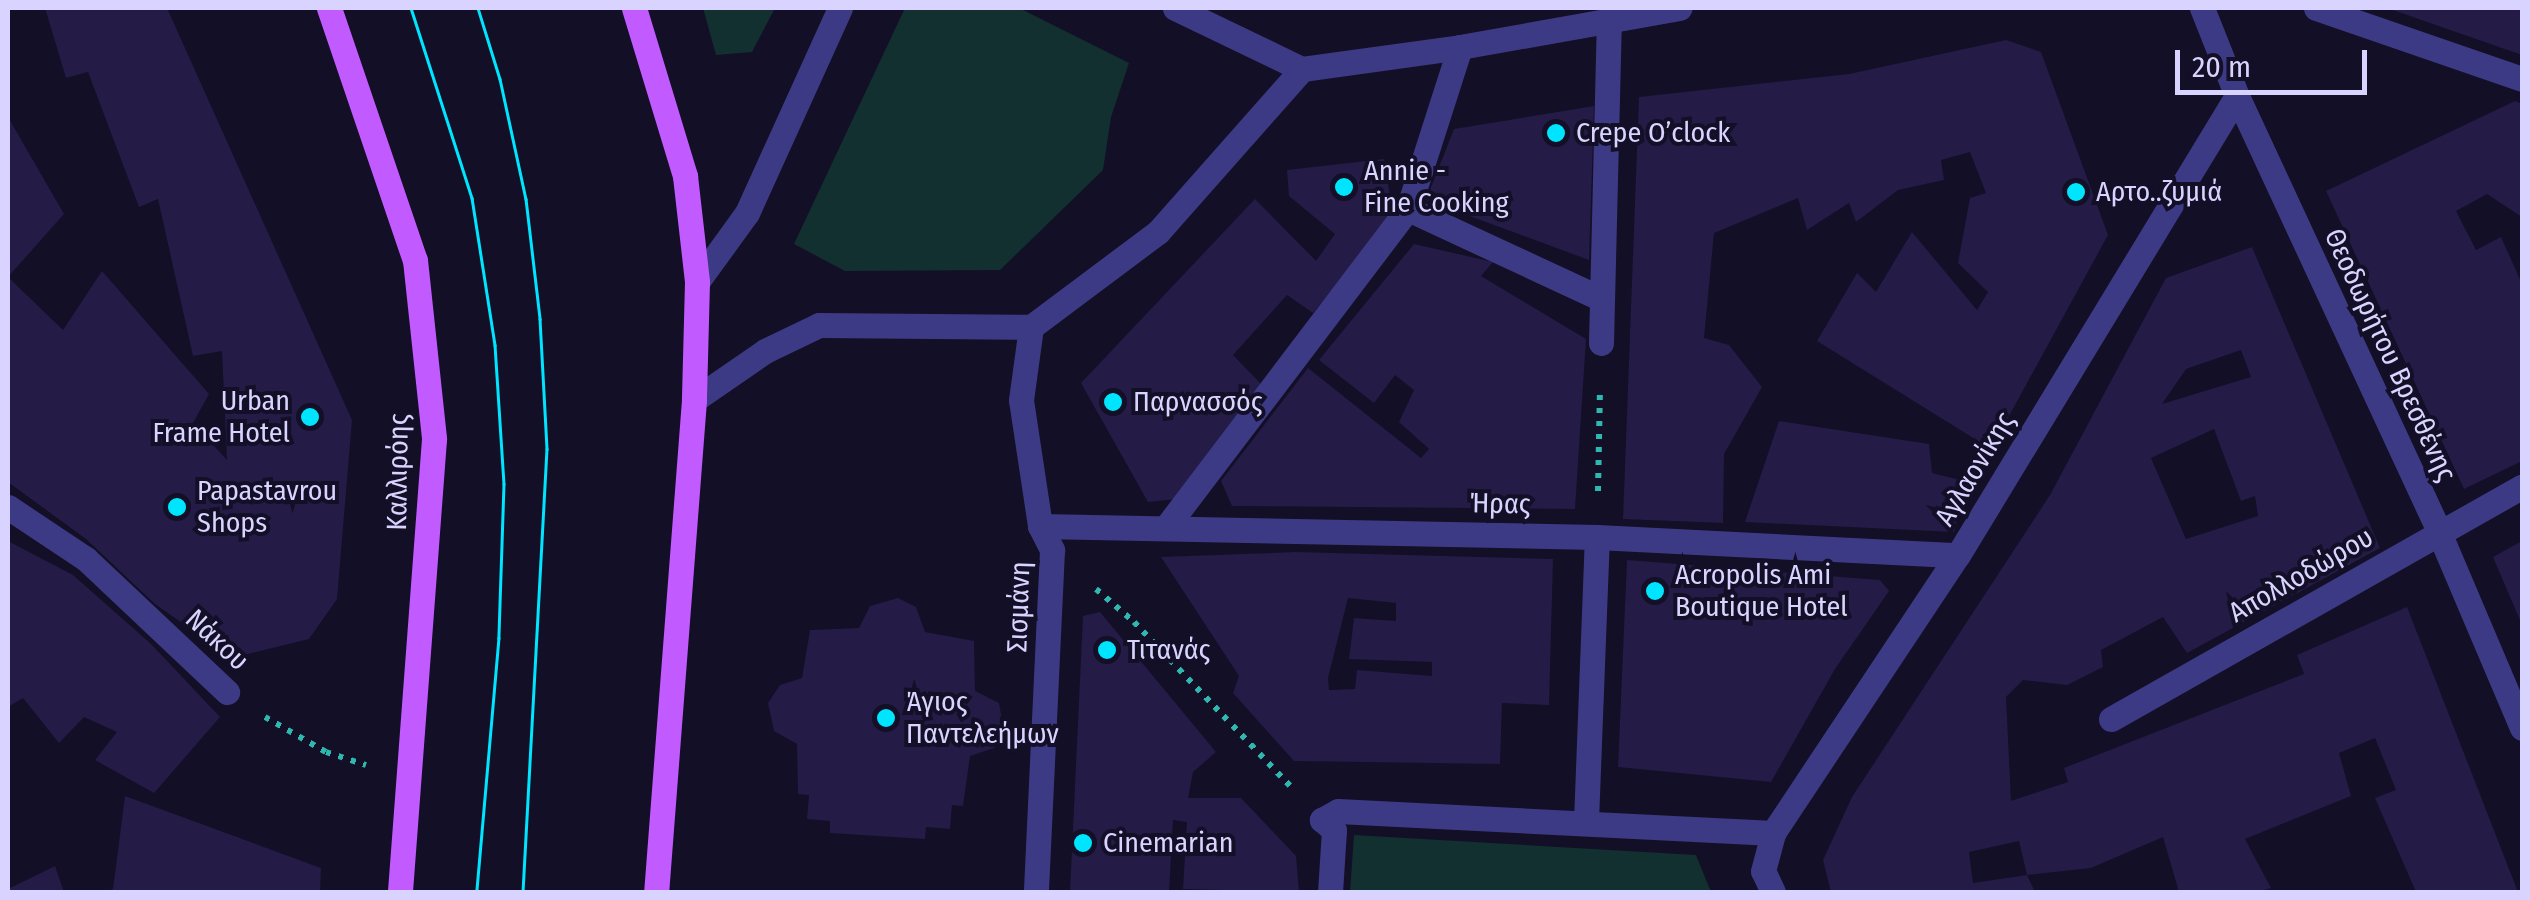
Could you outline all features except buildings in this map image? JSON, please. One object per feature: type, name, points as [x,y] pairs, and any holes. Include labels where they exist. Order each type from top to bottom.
[{"type":"main road","name":"Καλλιρόης","points":[[328,8],[414,260],[434,438],[400,892]]},
{"type":"main road","points":[[634,8],[684,176],[697,282],[694,400],[655,892]]},
{"type":"street","points":[[697,282],[746,213],[840,8]]},
{"type":"street","points":[[1175,8],[1302,69],[1460,47],[1680,8]]},
{"type":"street","name":"Θεοδωρήτου Βρεσθένης","points":[[2202,8],[2237,96],[2438,530],[2522,728]]},
{"type":"street","points":[[2316,8],[2522,79]]},
{"type":"street","points":[[1600,343],[1609,21]]},
{"type":"street","points":[[1166,526],[1408,209],[1460,47]]},
{"type":"street","points":[[694,400],[764,350],[820,326],[1031,327],[1158,232],[1302,69]]},
{"type":"street","name":"Αγλαονίκης","points":[[1768,882],[1774,832],[1958,556],[2237,96]]},
{"type":"street","points":[[1408,209],[1602,299]]},
{"type":"street","name":"Σισμάνη","points":[[1031,327],[1021,400],[1040,526],[1052,550],[1036,892]]},
{"type":"street","name":"Απολλοδώρου","points":[[2111,719],[2438,530],[2522,486]]},
{"type":"street","name":"Νάκου","points":[[8,508],[86,559],[227,692]]},
{"type":"street","name":"Ήρας","points":[[1040,526],[1597,537],[1958,556]]},
{"type":"street","points":[[1586,822],[1597,537]]},
{"type":"street","points":[[1330,892],[1334,830],[1322,820],[1338,811],[1774,832]]},
{"type":"path","points":[[1597,537],[1600,343]]},
{"type":"path","points":[[1112,604],[1322,820]]},
{"type":"path","name":"Νάκου","points":[[227,692],[326,752],[410,780]]},
{"type":"green space","points":[[703,8],[775,8],[752,52],[716,55]]},
{"type":"green space","points":[[905,8],[1019,8],[1129,63],[1111,117],[1103,170],[1000,270],[845,271],[794,244]]},
{"type":"green space","points":[[1354,835],[1696,855],[1711,892],[1350,892]]},
{"type":"tram line","points":[[411,8],[472,198],[495,345],[504,484],[499,638],[477,892]]},
{"type":"tram line","points":[[478,8],[500,79],[526,199],[540,319],[547,449],[523,892]]},
{"type":"place","name":"Crepe O’clock","points":[[1556,133]]},
{"type":"place","name":"Annie - Fine Cooking","points":[[1344,187]]},
{"type":"place","name":"Αρτο..ζυμιά","points":[[2076,192]]},
{"type":"place","name":"Παρνασσός","points":[[1113,402]]},
{"type":"place","name":"Urban Frame Hotel","points":[[310,417]]},
{"type":"place","name":"Papastavrou Shops","points":[[177,507]]},
{"type":"place","name":"Acropolis Ami Boutique Hotel","points":[[1655,591]]},
{"type":"place","name":"Τιτανάς","points":[[1107,650]]},
{"type":"place","name":"Άγιος Παντελεήμων","points":[[886,718]]},
{"type":"place","name":"Cinemarian","points":[[1083,843]]}]
